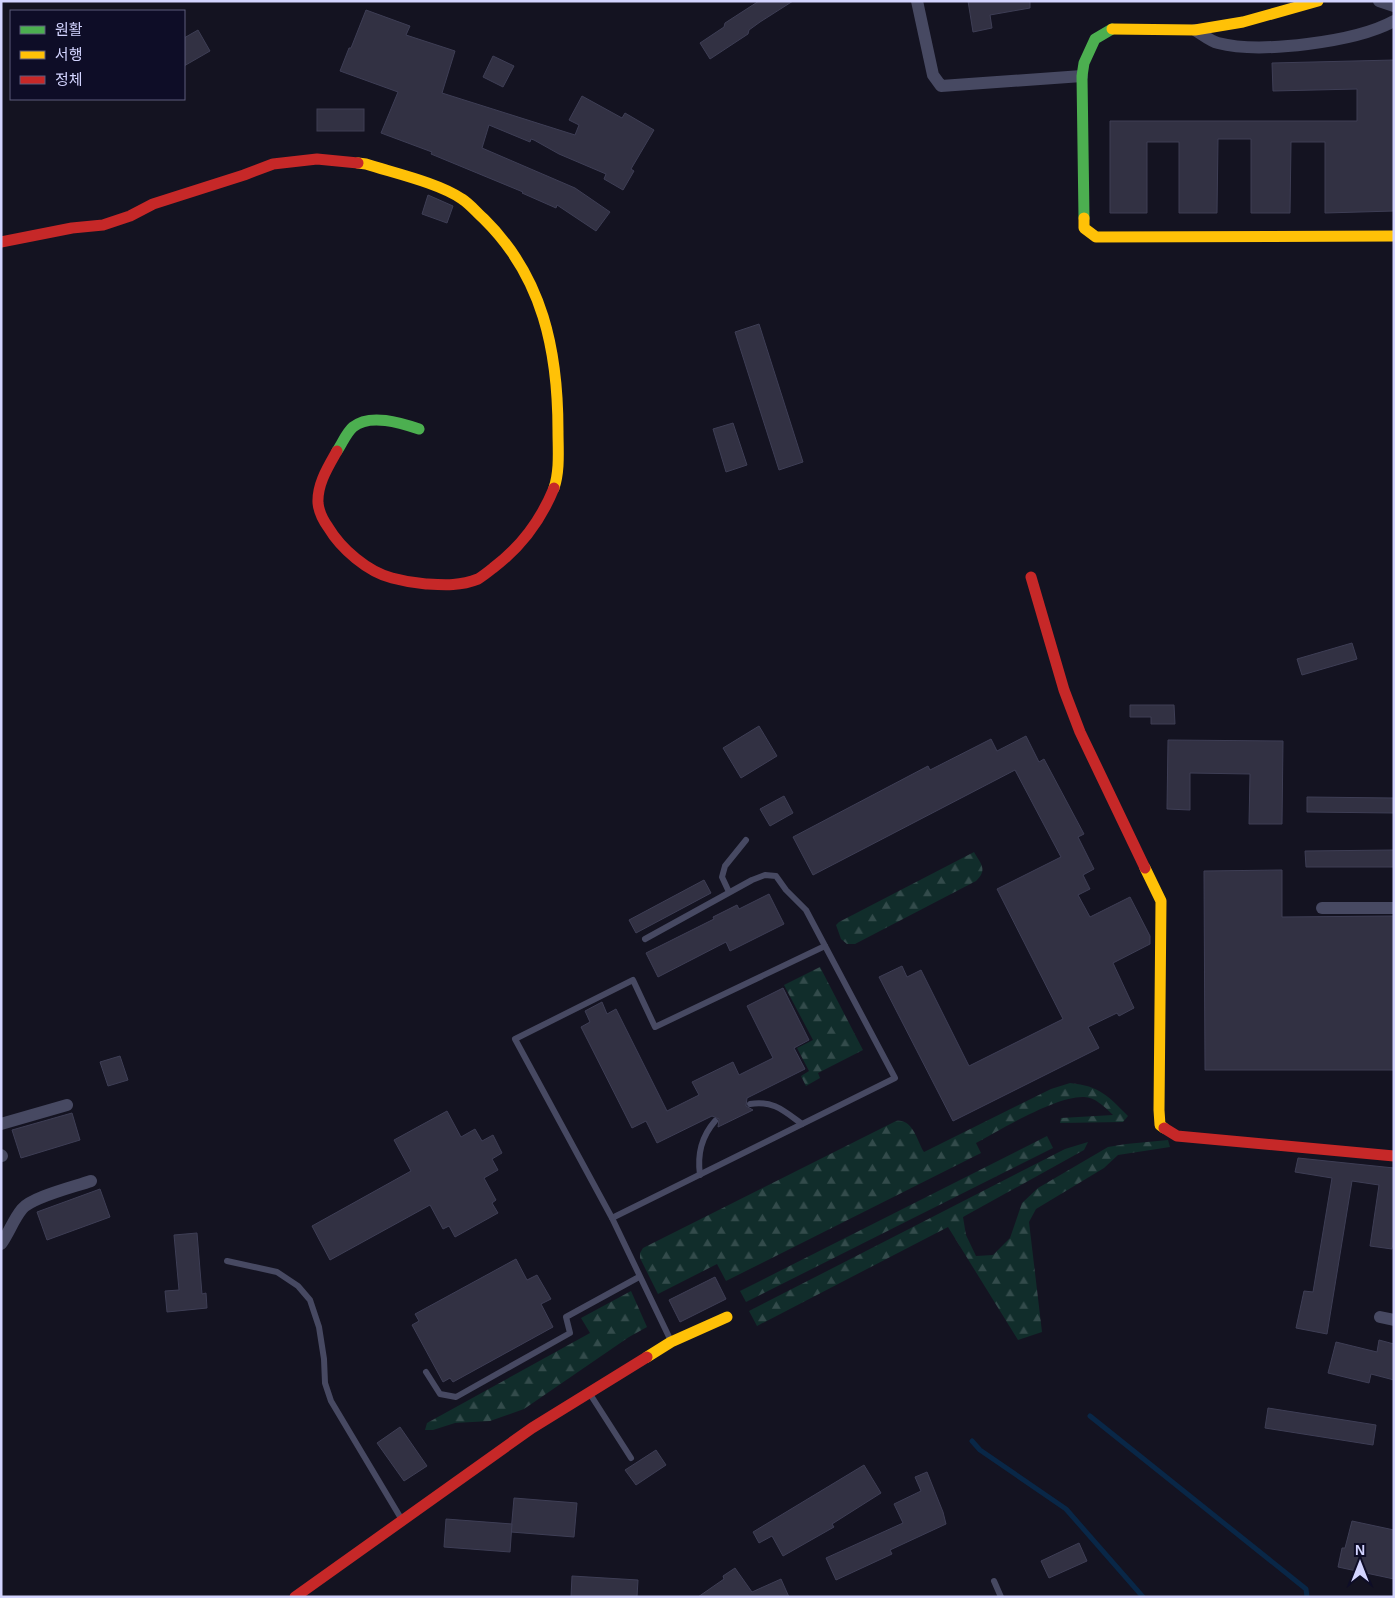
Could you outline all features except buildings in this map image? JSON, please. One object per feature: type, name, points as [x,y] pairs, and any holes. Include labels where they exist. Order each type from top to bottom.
[{"type":"street","points":[[917,1],[934,75],[941,86],[1082,76]]},
{"type":"street","points":[[1318,1],[1243,22],[1195,30],[1112,29],[1095,39],[1084,63],[1082,76],[1084,228],[1096,237],[1394,236]]},
{"type":"street","points":[[1379,1],[1394,6]]},
{"type":"street","points":[[1195,30],[1216,42],[1239,48],[1253,48],[1322,42],[1380,29],[1394,21]]},
{"type":"street","points":[[1,242],[72,228],[103,225],[130,216],[153,204],[168,201],[273,164],[317,159],[366,164],[443,189],[463,199],[497,232],[515,256],[530,281],[541,307],[548,331],[554,363],[558,403],[558,468],[555,485],[549,500],[526,538],[510,556],[480,578],[463,584],[450,586],[390,578],[358,561],[334,537],[320,514],[318,502],[322,480],[352,428],[362,422],[388,420],[419,429]]},
{"type":"street","points":[[1031,578],[1064,690],[1080,732],[1161,902],[1160,1125],[1177,1136],[1394,1156]]},
{"type":"street","points":[[1322,908],[1394,908]]},
{"type":"street","points":[[1,1124],[67,1105]]},
{"type":"street","points":[[1,1244],[22,1209],[32,1201],[91,1181]]},
{"type":"street","points":[[296,1597],[532,1428],[671,1342],[727,1317]]},
{"type":"street","points":[[1380,1317],[1394,1320]]},
{"type":"lane","points":[[729,892],[722,877],[725,866],[746,840]]},
{"type":"lane","points":[[612,1218],[895,1078],[806,910],[786,890],[776,876],[765,875],[752,880],[645,940]]},
{"type":"lane","points":[[671,1342],[612,1218],[515,1039],[633,980],[655,1027],[825,946]]},
{"type":"lane","points":[[750,1104],[767,1103],[781,1109],[802,1124]]},
{"type":"lane","points":[[700,1175],[699,1150],[707,1130],[715,1121]]},
{"type":"lane","points":[[226,1261],[277,1272],[298,1286],[310,1300],[319,1327],[324,1359],[325,1383],[331,1400],[403,1521]]},
{"type":"lane","points":[[426,1372],[440,1394],[456,1397],[570,1333],[566,1317],[639,1278]]},
{"type":"lane","points":[[589,1394],[631,1458]]},
{"type":"lane","points":[[994,1581],[1001,1597]]},
{"type":"green space","points":[[974,852],[982,867],[982,874],[976,881],[855,944],[847,944],[841,939],[836,925],[839,922]]},
{"type":"green space","points":[[820,967],[863,1050],[818,1073],[820,1078],[806,1086],[801,1076],[809,1071],[797,1048],[813,1040],[784,985]]},
{"type":"green space","points":[[1070,1083],[1096,1089],[1115,1103],[1128,1116],[1123,1122],[1060,1123],[1061,1118],[1113,1115],[1104,1106],[1088,1097],[1072,1098],[1044,1107],[976,1143],[981,1153],[726,1281],[717,1264],[658,1294],[640,1258],[643,1248],[896,1121],[907,1123],[914,1131],[924,1152],[1051,1089]]},
{"type":"green space","points":[[1047,1136],[1053,1148],[746,1302],[740,1291]]},
{"type":"green space","points":[[1168,1140],[1170,1147],[1118,1155],[1104,1168],[1036,1209],[1029,1222],[1042,1332],[1018,1340],[948,1227],[757,1326],[749,1311],[1065,1149],[1088,1142],[1084,1150],[963,1217],[966,1235],[976,1256],[993,1255],[1010,1238],[1022,1203],[1038,1188],[1108,1147]]},
{"type":"green space","points":[[631,1291],[647,1327],[629,1337],[524,1409],[490,1421],[455,1423],[433,1430],[425,1430],[427,1423],[590,1333],[581,1318]]},
{"type":"waterway","points":[[1090,1416],[1306,1589],[1307,1597]]},
{"type":"waterway","points":[[972,1441],[980,1450],[1066,1509],[1143,1597]]},
{"type":"traffic: fast","points":[[1084,218],[1082,76],[1084,63],[1095,39],[1112,29]]},
{"type":"traffic: fast","points":[[337,451],[346,435],[353,427],[360,423],[386,420],[419,429]]},
{"type":"traffic: slow","points":[[1112,29],[1195,30],[1243,22],[1318,1]]},
{"type":"traffic: slow","points":[[358,163],[429,183],[462,199],[504,241],[520,265],[533,290],[543,317],[555,372],[558,453],[554,488]]},
{"type":"traffic: slow","points":[[1084,218],[1084,228],[1096,237],[1394,236]]},
{"type":"traffic: slow","points":[[1145,868],[1161,901],[1159,1110],[1160,1125],[1164,1128]]},
{"type":"traffic: slow","points":[[647,1357],[671,1342],[727,1317]]},
{"type":"traffic: jam","points":[[1,242],[72,228],[103,225],[130,216],[153,204],[273,164],[317,159],[358,163]]},
{"type":"traffic: jam","points":[[337,451],[319,489],[318,503],[323,519],[340,543],[365,565],[383,575],[409,582],[452,584],[465,583],[480,578],[503,560],[521,542],[543,511],[554,488]]},
{"type":"traffic: jam","points":[[1031,577],[1064,690],[1080,732],[1145,868]]},
{"type":"traffic: jam","points":[[1164,1128],[1177,1136],[1394,1156]]},
{"type":"traffic: jam","points":[[295,1597],[532,1428],[647,1357]]}]
